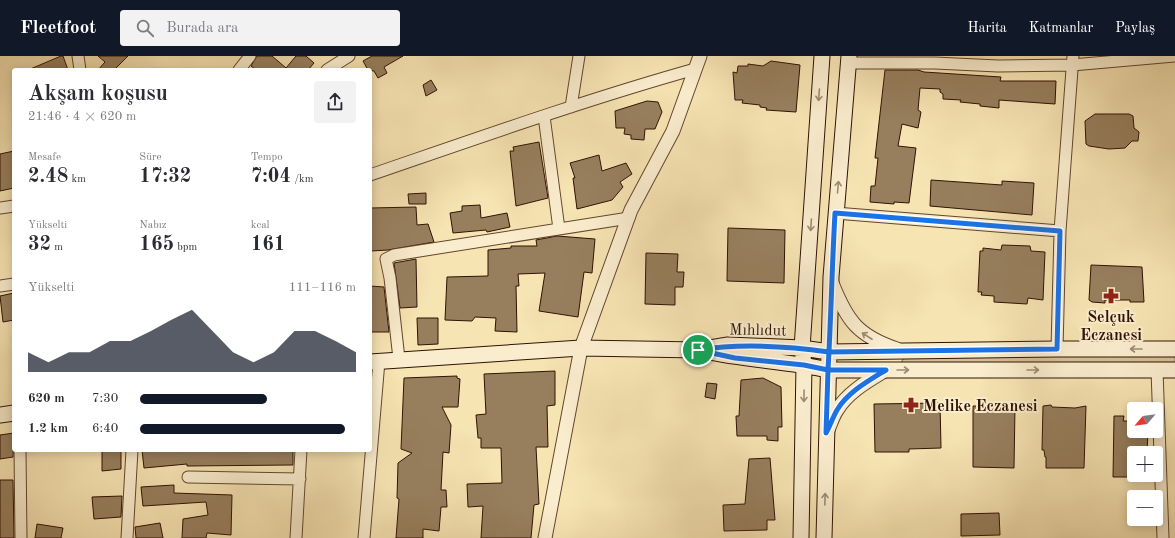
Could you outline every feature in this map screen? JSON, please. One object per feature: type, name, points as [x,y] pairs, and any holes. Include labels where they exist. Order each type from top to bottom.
[{"type":"main road","points":[[801,538],[804,365],[802,348],[822,56]]},
{"type":"main road","points":[[824,538],[831,280],[835,213],[849,60]]},
{"type":"main road","name":"Mıhlıdut","points":[[698,350],[728,345],[802,348],[829,352],[1057,349],[1175,350]]},
{"type":"main road","points":[[374,362],[399,359],[581,348],[698,350]]},
{"type":"main road","name":"Mıhlıdut","points":[[698,350],[735,358],[804,365],[828,370],[1175,370]]},
{"type":"main road","points":[[0,415],[12,413]]},
{"type":"street","points":[[78,56],[80,68]]},
{"type":"street","points":[[241,68],[250,56]]},
{"type":"street","points":[[330,68],[349,56]]},
{"type":"street","points":[[571,107],[579,56]]},
{"type":"street","points":[[545,538],[581,348],[629,218],[673,131],[700,56]]},
{"type":"street","points":[[849,60],[935,60],[998,66],[1072,60],[1175,56]]},
{"type":"street","points":[[1057,349],[1060,231],[1072,60]]},
{"type":"street","points":[[372,174],[571,107],[695,69]]},
{"type":"street","points":[[544,116],[559,229]]},
{"type":"street","points":[[0,208],[12,206]]},
{"type":"street","points":[[835,213],[1060,231]]},
{"type":"street","points":[[399,359],[392,292],[386,259],[394,255],[629,218]]},
{"type":"street","points":[[831,280],[843,308],[861,333],[877,343],[903,351]]},
{"type":"street","points":[[0,286],[12,284]]},
{"type":"street","points":[[372,397],[374,362]]},
{"type":"street","points":[[826,433],[837,409],[848,397],[859,387],[886,370]]},
{"type":"street","points":[[1157,370],[1163,538]]},
{"type":"street","points":[[20,452],[21,538]]},
{"type":"street","points":[[127,538],[132,452]]},
{"type":"street","points":[[296,538],[301,452]]},
{"type":"street","points":[[364,538],[369,452]]},
{"type":"street","points":[[188,477],[300,479]]},
{"type":"shaded area","points":[[925,355],[1175,356],[1175,363],[901,363],[903,359]]},
{"type":"building","points":[[63,56],[67,68],[33,68]]},
{"type":"building","points":[[98,56],[128,56],[116,68],[100,68],[105,62]]},
{"type":"building","points":[[257,56],[272,56],[286,68],[254,68],[251,66]]},
{"type":"building","points":[[296,56],[306,56],[314,63],[310,68],[286,68]]},
{"type":"building","points":[[372,56],[403,56],[384,67],[387,73],[378,78],[374,71],[372,71],[372,68],[367,68],[363,61]]},
{"type":"building","points":[[771,61],[800,65],[796,112],[766,110],[767,108],[760,107],[760,105],[742,103],[743,100],[735,100],[733,72],[737,73],[738,66],[748,66],[748,64],[763,66]]},
{"type":"building","points":[[885,70],[918,70],[924,72],[1001,77],[1000,81],[1056,81],[1055,104],[999,100],[999,108],[980,106],[980,104],[960,102],[961,100],[943,99],[943,94],[940,92],[940,89],[920,88],[918,110],[921,112],[918,128],[902,124],[898,146],[916,148],[909,203],[894,202],[894,204],[870,202],[871,186],[875,186],[878,158],[875,158]]},
{"type":"building","points":[[431,80],[437,90],[426,96],[423,85]]},
{"type":"building","points":[[647,101],[658,102],[662,112],[655,129],[645,129],[644,140],[631,139],[631,135],[624,134],[625,128],[616,128],[615,111]]},
{"type":"building","points":[[1095,114],[1129,114],[1133,116],[1134,128],[1139,132],[1138,141],[1132,141],[1125,148],[1109,149],[1089,146],[1086,144],[1085,121]]},
{"type":"building","points":[[539,142],[548,198],[516,206],[510,151],[514,151],[513,147]]},
{"type":"building","points":[[12,151],[12,188],[0,191],[0,154]]},
{"type":"building","points":[[599,155],[602,171],[626,163],[632,174],[620,182],[623,187],[612,200],[577,209],[573,178],[575,178],[570,163]]},
{"type":"building","points":[[931,180],[1002,185],[1002,181],[1034,183],[1032,215],[930,206]]},
{"type":"building","points":[[426,193],[426,204],[409,204],[408,194]]},
{"type":"building","points":[[480,205],[481,218],[507,213],[510,227],[487,232],[486,230],[453,233],[450,213],[462,211],[462,206]]},
{"type":"building","points":[[416,207],[417,225],[428,224],[434,242],[388,250],[372,251],[372,208]]},
{"type":"building","points":[[728,228],[785,230],[784,283],[727,281]]},
{"type":"building","points":[[557,236],[595,239],[592,273],[584,272],[578,317],[539,311],[545,273],[518,274],[519,286],[516,286],[517,332],[495,331],[496,318],[475,317],[472,321],[445,320],[447,277],[488,276],[488,250],[511,248],[511,246],[537,246],[536,240]]},
{"type":"building","points":[[1002,245],[1030,246],[1031,251],[1045,252],[1043,300],[1028,298],[1027,304],[994,302],[994,296],[981,295],[982,292],[978,292],[980,251],[983,251],[983,248],[1001,250]]},
{"type":"building","points":[[646,253],[678,254],[677,272],[684,272],[683,287],[675,287],[675,305],[645,304]]},
{"type":"building","points":[[416,259],[417,307],[400,308],[394,263]]},
{"type":"building","points":[[1091,265],[1142,267],[1144,302],[1130,302],[1130,300],[1105,300],[1105,303],[1092,302],[1089,300]]},
{"type":"building","points":[[372,286],[384,287],[389,332],[372,332]]},
{"type":"building","points":[[12,293],[12,320],[3,322],[0,296]]},
{"type":"building","points":[[417,318],[438,318],[438,344],[418,345]]},
{"type":"building","points":[[555,371],[555,405],[547,406],[548,447],[536,447],[539,504],[534,505],[531,538],[481,538],[483,506],[468,507],[467,484],[502,483],[501,448],[481,448],[481,438],[478,438],[476,415],[486,414],[484,374]]},
{"type":"building","points":[[457,376],[457,378],[460,379],[458,407],[442,407],[451,425],[449,453],[443,452],[441,490],[446,490],[447,507],[441,507],[439,531],[423,529],[423,538],[396,538],[399,499],[397,498],[398,463],[412,453],[401,449],[404,378]]},
{"type":"building","points":[[763,378],[781,387],[782,427],[778,427],[778,441],[767,440],[767,436],[737,436],[736,416],[739,416],[741,380]]},
{"type":"building","points":[[707,383],[717,384],[715,399],[705,397]]},
{"type":"building","points":[[940,403],[941,448],[909,449],[909,452],[875,452],[874,404]]},
{"type":"building","points":[[1051,405],[1052,407],[1075,408],[1086,406],[1084,468],[1046,468],[1046,457],[1044,450],[1042,450],[1043,406]]},
{"type":"building","points":[[973,406],[1015,407],[1014,468],[973,467]]},
{"type":"building","points":[[1114,416],[1124,416],[1123,421],[1127,421],[1127,438],[1148,438],[1147,446],[1127,446],[1127,477],[1113,477]]},
{"type":"building","points":[[12,433],[13,457],[0,459],[0,435]]},
{"type":"building","points":[[102,452],[121,452],[121,469],[102,471]]},
{"type":"building","points":[[142,452],[293,452],[293,465],[187,466],[187,464],[144,468]]},
{"type":"building","points":[[770,458],[775,520],[767,520],[767,530],[724,531],[723,505],[745,504],[749,459]]},
{"type":"building","points":[[0,480],[13,480],[14,538],[0,538]]},
{"type":"building","points":[[174,485],[174,493],[232,495],[231,535],[207,533],[206,538],[182,538],[183,519],[208,515],[206,502],[143,506],[141,487]]},
{"type":"building","points":[[122,496],[121,517],[94,519],[92,497]]},
{"type":"building","points":[[999,513],[1000,535],[961,536],[961,514]]},
{"type":"building","points":[[160,523],[163,538],[136,538],[135,527]]},
{"type":"building","points":[[37,524],[63,528],[61,538],[35,538]]},
{"type":"place","name":"Selçuk Eczanesi","points":[[1111,296]]},
{"type":"place","name":"Melike Eczanesi","points":[[911,405]]},
{"type":"route","points":[[698,350],[728,345],[802,348],[829,352],[1057,349],[1060,231],[835,213],[831,277],[829,352],[828,370],[886,370],[859,387],[848,397],[837,409],[826,433],[828,370],[804,365],[735,358],[698,350]]}]
